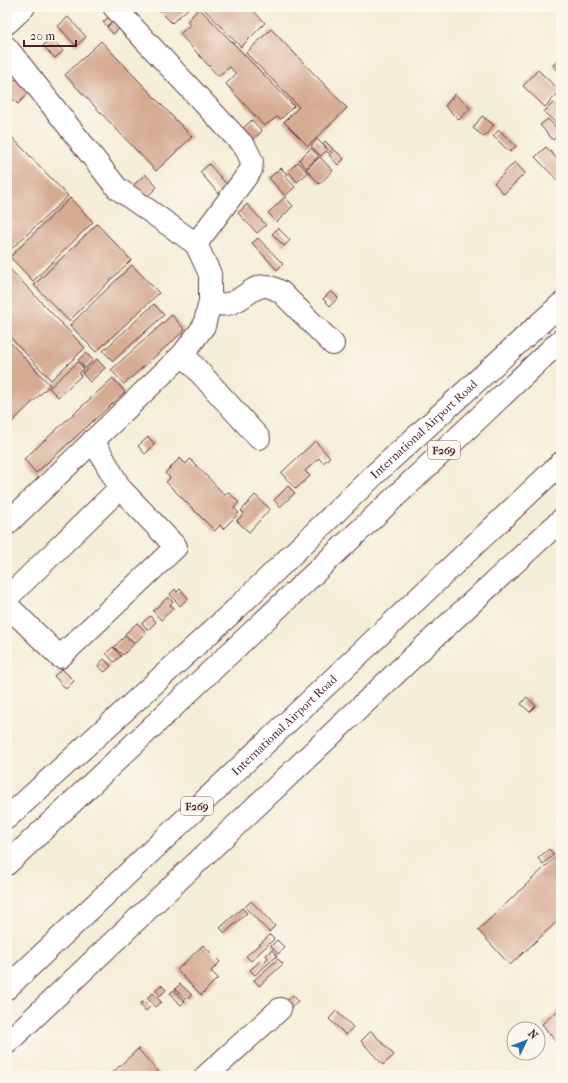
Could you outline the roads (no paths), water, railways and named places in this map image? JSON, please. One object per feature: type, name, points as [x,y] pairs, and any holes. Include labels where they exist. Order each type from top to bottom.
[{"type":"main road","points":[[7,23],[24,7]]},
{"type":"main road","points":[[114,7],[245,147],[252,161],[251,170],[196,244]]},
{"type":"main road","points":[[7,48],[117,188],[196,244],[210,274],[210,302],[204,326],[183,354],[7,524]]},
{"type":"main road","points":[[210,302],[220,306],[230,304],[260,287],[272,287],[281,292],[334,344]]},
{"type":"main road","name":"International Airport Road","points":[[7,818],[238,608],[374,475],[561,304]]},
{"type":"main road","name":"F269","points":[[7,864],[561,340]]},
{"type":"main road","points":[[183,354],[259,438]]},
{"type":"main road","points":[[7,605],[60,657],[176,547],[120,488],[93,440]]},
{"type":"main road","name":"International Airport Road","points":[[7,988],[561,463]]},
{"type":"main road","points":[[7,598],[120,488]]},
{"type":"main road","points":[[7,1044],[280,783],[561,520]]},
{"type":"main road","points":[[206,1076],[280,1009]]}]
